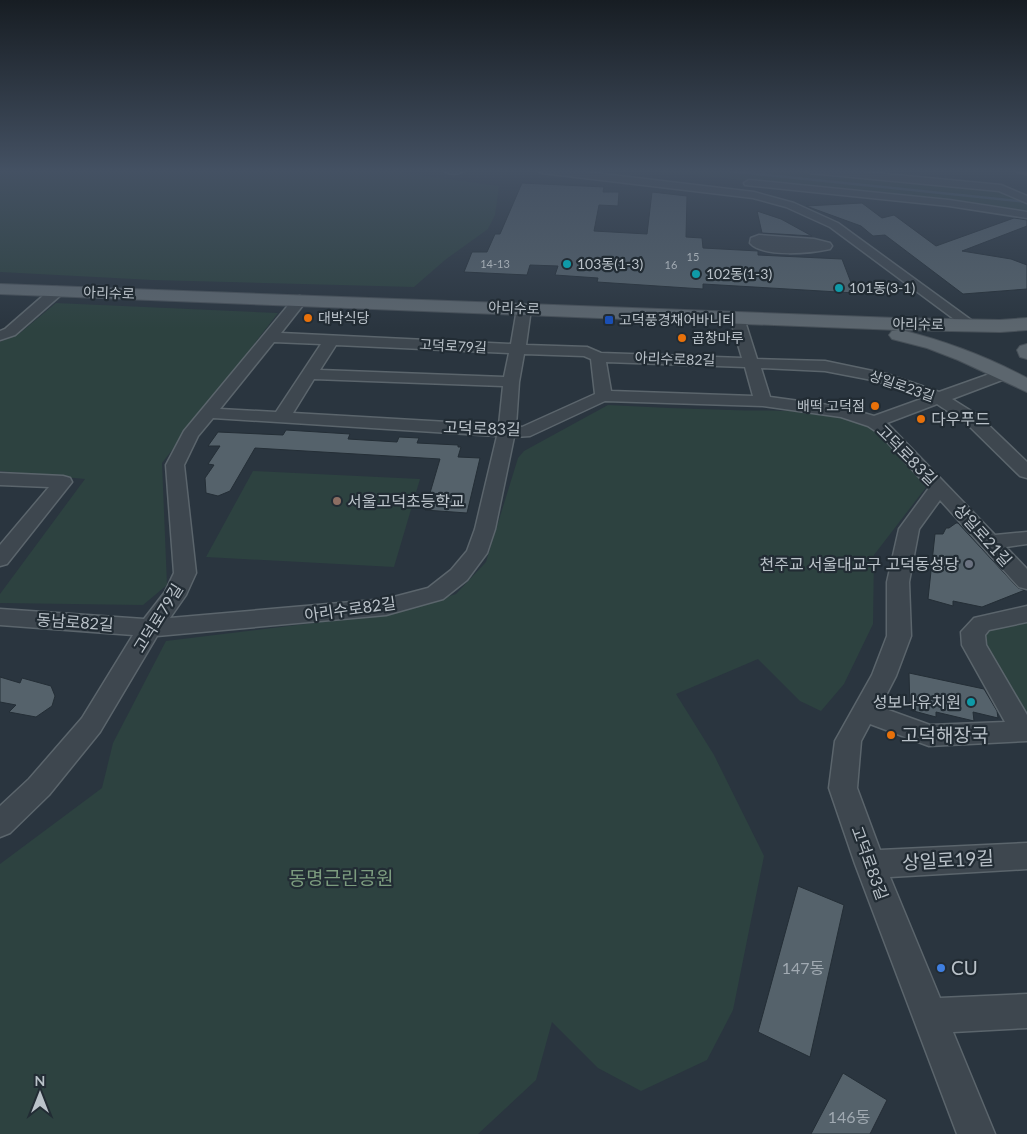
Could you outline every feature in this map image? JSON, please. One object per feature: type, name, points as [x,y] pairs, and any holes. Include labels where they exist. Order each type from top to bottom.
[{"type":"main road","name":"아리수로","points":[[0,289],[524,308],[737,318],[971,325],[1027,324]]},
{"type":"main road","points":[[806,320],[918,340],[968,356],[1000,357],[1027,374]]},
{"type":"main road","points":[[971,325],[1027,386]]},
{"type":"street","points":[[831,223],[971,325]]},
{"type":"street","points":[[3,333],[57,291]]},
{"type":"street","name":"고덕로79길","points":[[0,824],[39,787],[91,725],[150,628],[176,595],[185,573],[175,465],[190,435],[300,300]]},
{"type":"street","name":"아리수로82길","points":[[150,628],[311,616],[386,607],[435,594],[459,575],[477,553],[485,529],[507,430],[511,382],[524,317],[524,308]]},
{"type":"street","points":[[737,318],[763,400]]},
{"type":"street","name":"고덕로79길","points":[[269,337],[517,349]]},
{"type":"street","points":[[281,418],[331,340]]},
{"type":"street","name":"아리수로82길","points":[[517,349],[587,352],[598,357],[751,362]]},
{"type":"street","points":[[598,357],[603,396]]},
{"type":"street","points":[[874,422],[937,397],[1000,357]]},
{"type":"street","name":"상일로23길","points":[[751,362],[844,369],[881,377],[937,397],[973,420],[1027,472]]},
{"type":"street","points":[[310,374],[511,382]]},
{"type":"street","name":"고덕로83길","points":[[209,413],[524,432],[603,396],[763,400],[843,412],[874,422],[898,441],[940,487],[909,530],[898,582],[899,636],[884,676],[848,741],[843,788],[870,864],[976,1134]]},
{"type":"street","points":[[0,479],[63,482],[8,537],[0,559]]},
{"type":"street","name":"상일로21길","points":[[940,487],[1027,582]]},
{"type":"street","points":[[990,542],[1027,538]]},
{"type":"street","points":[[864,711],[928,736],[1025,731],[974,645],[973,632],[982,624],[1027,614]]},
{"type":"street","name":"동남로82길","points":[[0,617],[150,628]]},
{"type":"street","name":"상일로19길","points":[[870,864],[1027,856]]},
{"type":"street","points":[[929,1016],[1027,1011]]},
{"type":"green space","points":[[0,223],[491,223],[488,229],[445,260],[414,287],[152,280],[0,272]]},
{"type":"green space","points":[[56,303],[278,313],[162,463],[167,585],[143,605],[0,603],[0,594],[85,479],[0,471],[0,342],[20,333]]},
{"type":"green space","name":"동명근린공원","points":[[608,405],[808,412],[847,418],[864,424],[879,433],[927,486],[874,555],[873,624],[844,684],[821,711],[800,701],[758,659],[676,694],[714,755],[764,856],[733,1010],[707,1060],[641,1091],[598,1068],[552,1022],[536,1080],[478,1134],[0,1134],[0,864],[102,788],[113,743],[166,641],[396,613],[456,594],[486,562],[518,458],[524,451]]},
{"type":"green space","points":[[253,471],[420,479],[394,567],[206,557]]},
{"type":"green space","points":[[1027,616],[1027,729],[977,646],[984,626]]},
{"type":"building","points":[[505,223],[596,223],[594,231],[647,234],[648,223],[686,223],[686,237],[702,238],[703,248],[758,251],[758,255],[842,259],[855,293],[703,284],[703,289],[597,282],[598,278],[555,275],[558,266],[530,265],[527,275],[464,272],[472,252],[487,252],[495,234],[500,234]]},
{"type":"building","points":[[760,223],[788,223],[812,236],[762,233]]},
{"type":"building","points":[[853,223],[905,223],[936,246],[1000,223],[1027,223],[1027,226],[962,251],[1011,259],[1027,265],[1027,289],[963,294],[885,235],[873,236],[861,226]]},
{"type":"building","points":[[286,430],[350,434],[348,439],[397,442],[399,437],[419,438],[417,443],[458,445],[458,447],[461,447],[458,457],[480,458],[467,513],[425,510],[440,459],[255,448],[230,491],[218,496],[206,493],[205,478],[214,465],[208,464],[220,446],[208,446],[218,432],[283,435]]},
{"type":"building","name":"천주교 서울대교구 고덕동성당","points":[[956,523],[1018,588],[1025,590],[982,607],[953,601],[953,606],[928,599],[935,534],[943,534],[946,528]]},
{"type":"building","points":[[909,673],[984,689],[997,711],[998,718],[973,712],[974,721],[936,712],[936,717],[910,710]]},
{"type":"building","points":[[0,677],[20,683],[22,678],[51,686],[55,696],[52,706],[36,717],[9,712],[16,705],[0,702]]},
{"type":"building","points":[[798,886],[844,905],[810,1057],[758,1032]]},
{"type":"building","points":[[843,1073],[887,1100],[870,1134],[811,1134]]},
{"type":"place","name":"103동(1-3)","points":[[567,264]]},
{"type":"place","name":"102동(1-3)","points":[[696,274]]},
{"type":"place","name":"101동(3-1)","points":[[839,288]]},
{"type":"place","name":"대박식당","points":[[308,318]]},
{"type":"place","name":"고덕풍경채어바니티","points":[[609,320]]},
{"type":"place","name":"곱창마루","points":[[682,338]]},
{"type":"place","name":"배떡 고덕점","points":[[875,406]]},
{"type":"place","name":"다우푸드","points":[[921,419]]},
{"type":"place","name":"서울고덕초등학교","points":[[337,501]]},
{"type":"place","name":"천주교 서울대교구 고덕동성당","points":[[969,564]]},
{"type":"place","name":"성보나유치원","points":[[971,702]]},
{"type":"place","name":"고덕해장국","points":[[891,735]]},
{"type":"place","name":"CU","points":[[941,968]]}]
